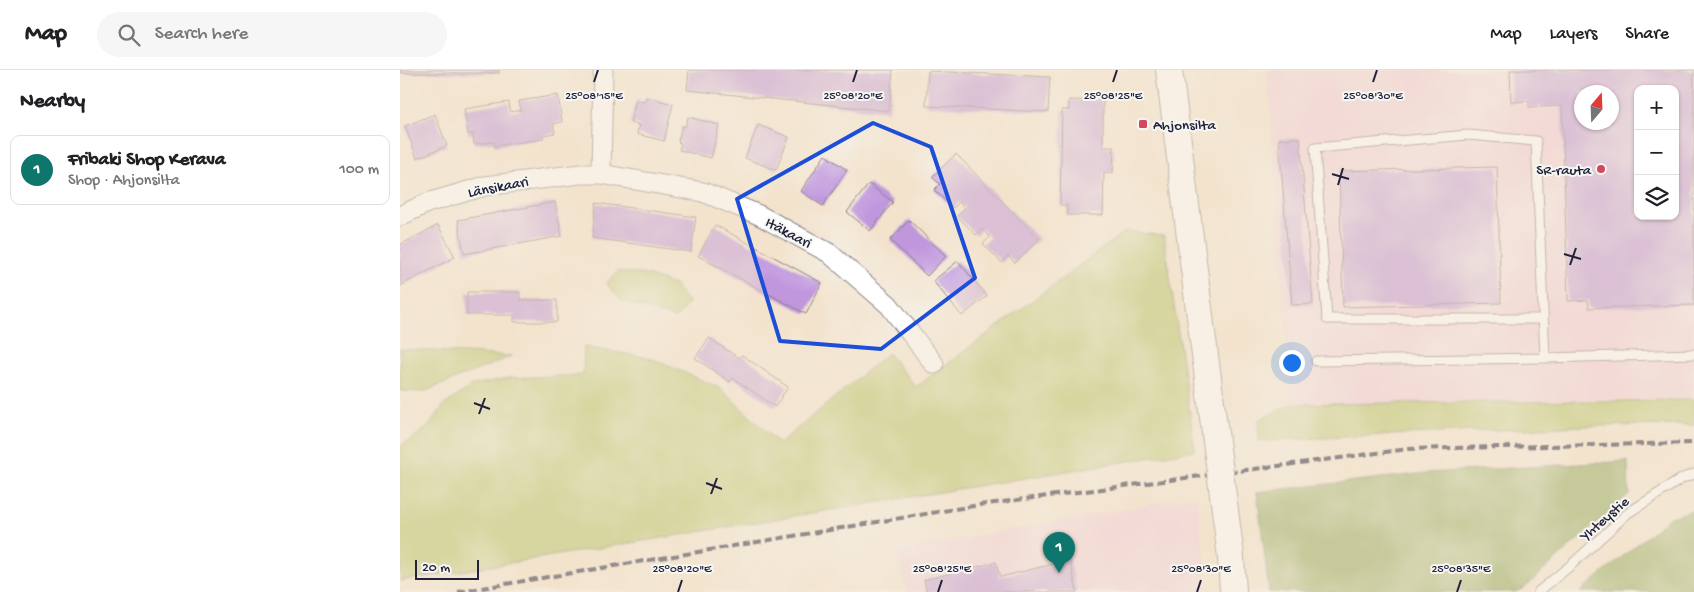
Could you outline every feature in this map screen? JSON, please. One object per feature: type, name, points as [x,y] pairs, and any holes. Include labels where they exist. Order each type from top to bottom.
[{"type":"street","points":[[601,174],[603,70]]},
{"type":"street","points":[[1169,70],[1231,557],[1233,592]]},
{"type":"street","name":"Länsikaari","points":[[400,216],[427,203],[484,186],[580,174],[601,174]]},
{"type":"street","name":"Itäkaari","points":[[601,174],[702,192],[759,215],[829,253],[888,305],[934,364]]},
{"type":"lane","points":[[1543,319],[1326,319],[1315,148],[1468,135],[1536,142],[1545,358]]},
{"type":"lane","points":[[1316,361],[1694,354]]},
{"type":"lane","name":"Yhteystie","points":[[1538,592],[1571,566],[1628,513],[1683,478],[1694,474]]},
{"type":"highlighted area","points":[[873,123],[931,147],[975,278],[881,349],[780,341],[737,199]]},
{"type":"shaded area","points":[[1267,70],[1694,70],[1694,398],[1291,404]]},
{"type":"shaded area","points":[[1196,496],[1206,565],[1206,592],[907,592],[896,551]]},
{"type":"green space","points":[[1126,231],[1164,236],[1195,450],[400,581],[400,447],[428,427],[444,405],[473,385],[509,378],[583,375],[584,347],[650,358],[720,388],[779,444],[888,353],[916,387]]},
{"type":"green space","points":[[618,271],[647,275],[675,285],[688,302],[679,315],[674,318],[622,301],[606,283]]},
{"type":"green space","points":[[400,349],[512,356],[423,392],[400,391]]},
{"type":"green space","points":[[1694,400],[1694,425],[1583,426],[1259,441],[1258,420],[1291,404]]},
{"type":"green space","points":[[1628,461],[1629,494],[1524,588],[1515,592],[1269,592],[1257,492],[1426,473]]},
{"type":"green space","points":[[1694,510],[1694,592],[1580,592],[1670,517]]},
{"type":"building","points":[[400,70],[499,70],[499,73],[400,73]]},
{"type":"building","points":[[689,70],[893,70],[889,111],[687,90]]},
{"type":"building","name":"SR-rauta","points":[[1510,70],[1694,70],[1694,305],[1589,308],[1588,300],[1568,301],[1562,106],[1529,107],[1529,101],[1511,102]]},
{"type":"building","points":[[928,71],[1050,77],[1048,112],[926,106]]},
{"type":"building","points":[[558,95],[562,122],[553,124],[555,133],[543,135],[543,139],[494,146],[494,142],[474,144],[473,134],[468,134],[464,109],[509,102],[510,112],[521,110],[519,101]]},
{"type":"building","points":[[646,97],[673,104],[664,141],[637,134],[639,125],[630,123],[636,100],[644,102]]},
{"type":"building","points":[[1069,100],[1103,101],[1103,147],[1114,147],[1113,173],[1104,173],[1103,215],[1067,215],[1067,205],[1060,205],[1062,110],[1069,110]]},
{"type":"building","points":[[435,114],[447,146],[417,158],[405,126]]},
{"type":"building","points":[[688,117],[719,125],[711,158],[679,150],[681,143],[678,142],[682,126],[685,127]]},
{"type":"building","points":[[758,125],[789,137],[776,170],[745,158]]},
{"type":"building","points":[[1300,138],[1313,304],[1292,305],[1279,139]]},
{"type":"building","points":[[956,154],[1039,239],[1015,263],[1008,256],[1002,263],[983,244],[990,237],[982,229],[976,235],[957,216],[965,208],[959,202],[953,208],[934,190],[940,184],[932,177]]},
{"type":"building","points":[[825,155],[847,170],[823,206],[801,191]]},
{"type":"building","points":[[1497,167],[1501,303],[1343,307],[1339,171]]},
{"type":"building","points":[[869,184],[893,202],[870,231],[847,212]]},
{"type":"building","points":[[555,202],[562,236],[464,254],[458,220]]},
{"type":"building","points":[[596,203],[696,217],[691,252],[592,238]]},
{"type":"building","points":[[909,220],[946,256],[927,276],[890,240]]},
{"type":"building","points":[[438,225],[455,257],[400,286],[400,245]]},
{"type":"building","points":[[715,225],[822,283],[806,314],[698,256]]},
{"type":"building","points":[[958,261],[987,296],[962,316],[933,281]]},
{"type":"building","points":[[467,292],[520,292],[520,300],[557,300],[557,322],[514,322],[514,315],[467,315]]},
{"type":"building","points":[[709,338],[739,358],[742,355],[788,387],[775,407],[733,378],[730,382],[695,358]]},
{"type":"building","points":[[1070,560],[1077,592],[927,592],[924,580],[996,562],[1000,577]]},
{"type":"railway","points":[[458,592],[979,505],[1408,449],[1694,443]]},
{"type":"place","name":"Ahjonsilta","points":[[1143,124]]},
{"type":"place","name":"SR-rauta","points":[[1601,169]]},
{"type":"place","name":"Fribaki Shop Kerava","points":[[1059,573]]}]
